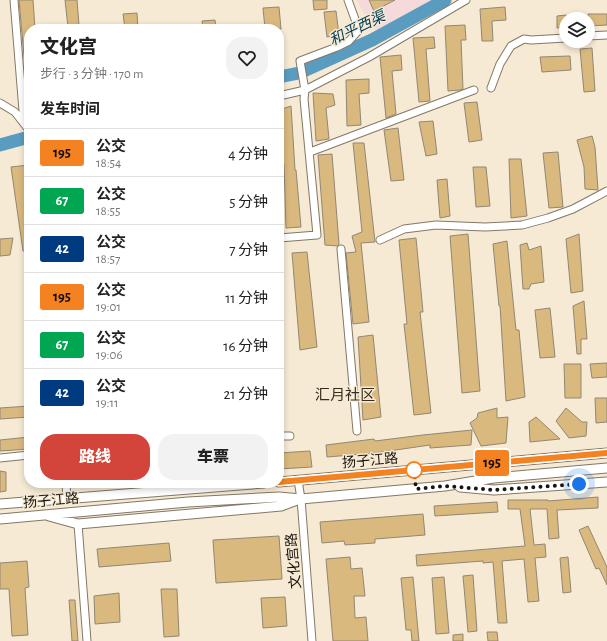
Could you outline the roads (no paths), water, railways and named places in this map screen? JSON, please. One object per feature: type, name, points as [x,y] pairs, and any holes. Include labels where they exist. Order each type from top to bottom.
[{"type":"main road","name":"扬子江路","points":[[284,481],[607,453]]},
{"type":"main road","name":"扬子江路","points":[[0,519],[188,502],[279,497],[301,499],[445,486],[494,478],[607,468]]},
{"type":"main road","points":[[445,486],[494,490],[607,482]]},
{"type":"main road","name":"扬子江路","points":[[0,504],[202,488]]},
{"type":"main road","points":[[44,515],[78,524],[281,506],[301,499]]},
{"type":"street","points":[[14,0],[24,122]]},
{"type":"street","points":[[284,238],[317,235],[304,99],[305,89],[300,61],[349,41],[359,30],[348,0]]},
{"type":"street","points":[[284,95],[305,89],[370,57],[466,0]]},
{"type":"street","points":[[595,36],[607,35]]},
{"type":"street","points":[[491,88],[500,64],[511,46],[524,39],[559,38]]},
{"type":"street","points":[[310,152],[474,90]]},
{"type":"street","points":[[0,102],[15,112],[24,122]]},
{"type":"street","points":[[380,240],[404,229],[436,225],[484,227],[522,225],[548,218],[572,209],[607,191]]},
{"type":"street","points":[[341,249],[357,431]]},
{"type":"street","points":[[284,436],[290,436]]},
{"type":"street","points":[[0,458],[24,456]]},
{"type":"street","name":"文化宫路","points":[[298,480],[301,499],[312,641]]},
{"type":"street","points":[[66,488],[67,499]]},
{"type":"street","points":[[78,524],[87,641]]},
{"type":"waterway","name":"和平西渠","points":[[284,76],[299,73],[372,40],[445,0]]},
{"type":"waterway","name":"和平西渠","points":[[0,145],[24,138]]},
{"type":"district","name":"汇月社区","points":[[345,395]]}]
